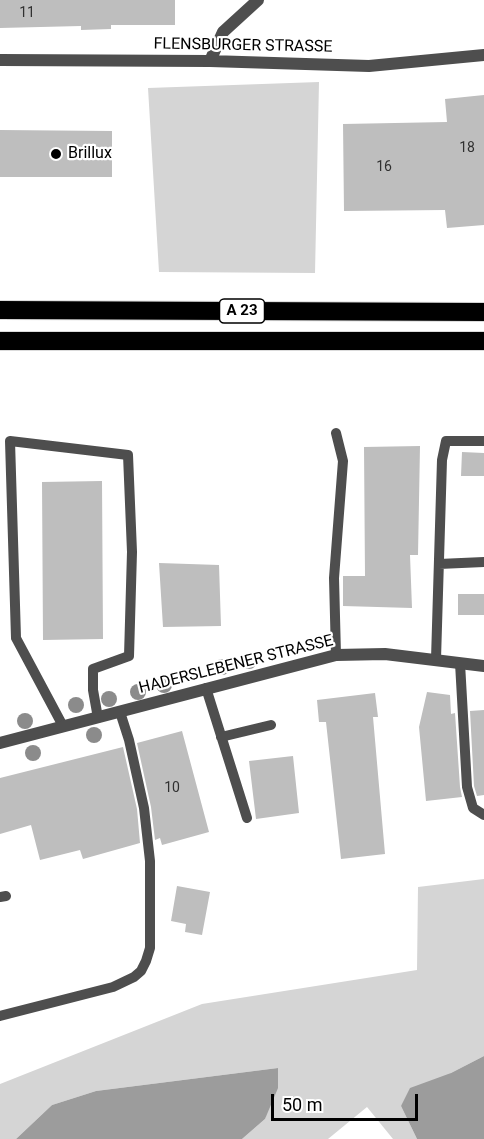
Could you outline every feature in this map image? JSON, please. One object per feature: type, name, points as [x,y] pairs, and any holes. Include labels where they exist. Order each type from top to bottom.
[{"type":"highway","name":"A 23","points":[[0,310],[484,312]]},
{"type":"highway","name":"A 23","points":[[0,341],[484,340]]},
{"type":"street","points":[[210,61],[224,32],[258,0]]},
{"type":"street","name":"FLENSBURGER STRASSE","points":[[0,60],[210,61],[369,66],[484,55]]},
{"type":"street","name":"HADERSLEBENER STRASSE","points":[[0,742],[336,655],[385,654],[484,666]]},
{"type":"lane","points":[[336,433],[343,461],[334,578],[336,655]]},
{"type":"lane","points":[[63,726],[16,638],[10,441],[128,455],[132,552],[129,656],[93,669],[93,690],[98,718]]},
{"type":"lane","points":[[436,659],[442,460],[446,441],[484,441]]},
{"type":"lane","points":[[439,564],[484,561]]},
{"type":"lane","points":[[460,663],[468,787],[473,808],[484,815]]},
{"type":"lane","points":[[206,688],[247,818]]},
{"type":"lane","points":[[0,1016],[113,987],[134,977],[147,962],[150,948],[150,861],[144,808],[129,740],[120,712]]},
{"type":"lane","points":[[221,737],[271,725]]},
{"type":"shaded area","points":[[319,82],[315,273],[159,272],[148,88]]},
{"type":"shaded area","points":[[484,879],[484,1056],[451,1073],[401,1106],[417,1139],[393,1139],[367,1107],[328,1139],[242,1139],[265,1119],[278,1068],[96,1091],[52,1105],[16,1139],[0,1139],[0,1084],[202,1004],[417,970],[418,887]]},
{"type":"shaded area","points":[[484,1056],[484,1139],[417,1139],[401,1106],[410,1088],[451,1073]]},
{"type":"shaded area","points":[[278,1068],[278,1088],[265,1119],[242,1139],[16,1139],[52,1105],[96,1091]]},
{"type":"building","points":[[0,0],[175,0],[175,25],[111,25],[111,29],[81,30],[81,26],[0,28]]},
{"type":"building","points":[[484,95],[484,225],[447,228],[445,210],[344,211],[343,124],[447,122],[445,99]]},
{"type":"building","name":"Brillux","points":[[0,130],[112,131],[112,177],[0,177]]},
{"type":"building","points":[[420,446],[418,555],[410,555],[412,608],[343,606],[343,576],[365,576],[364,447]]},
{"type":"building","points":[[462,452],[484,453],[484,476],[461,476]]},
{"type":"building","points":[[102,481],[103,639],[43,640],[42,482]]},
{"type":"building","points":[[159,563],[219,565],[221,626],[163,627]]},
{"type":"building","points":[[458,594],[484,594],[484,615],[458,615]]},
{"type":"building","points":[[427,692],[450,695],[451,714],[455,713],[462,797],[426,801],[419,727]]},
{"type":"building","points":[[375,693],[378,717],[373,717],[385,854],[341,859],[326,722],[319,722],[317,700]]},
{"type":"building","points":[[484,710],[484,795],[477,796],[474,786],[470,711]]},
{"type":"building","points":[[182,731],[209,832],[162,845],[160,838],[155,840],[151,807],[137,743]]},
{"type":"building","points":[[123,747],[137,809],[140,843],[83,859],[80,850],[40,860],[31,825],[0,834],[0,778]]},
{"type":"building","points":[[293,756],[299,813],[256,819],[249,761]]},
{"type":"building","points":[[177,886],[210,892],[202,935],[185,932],[186,924],[171,921]]},
{"type":"place","name":"Brillux","points":[[56,154]]}]
